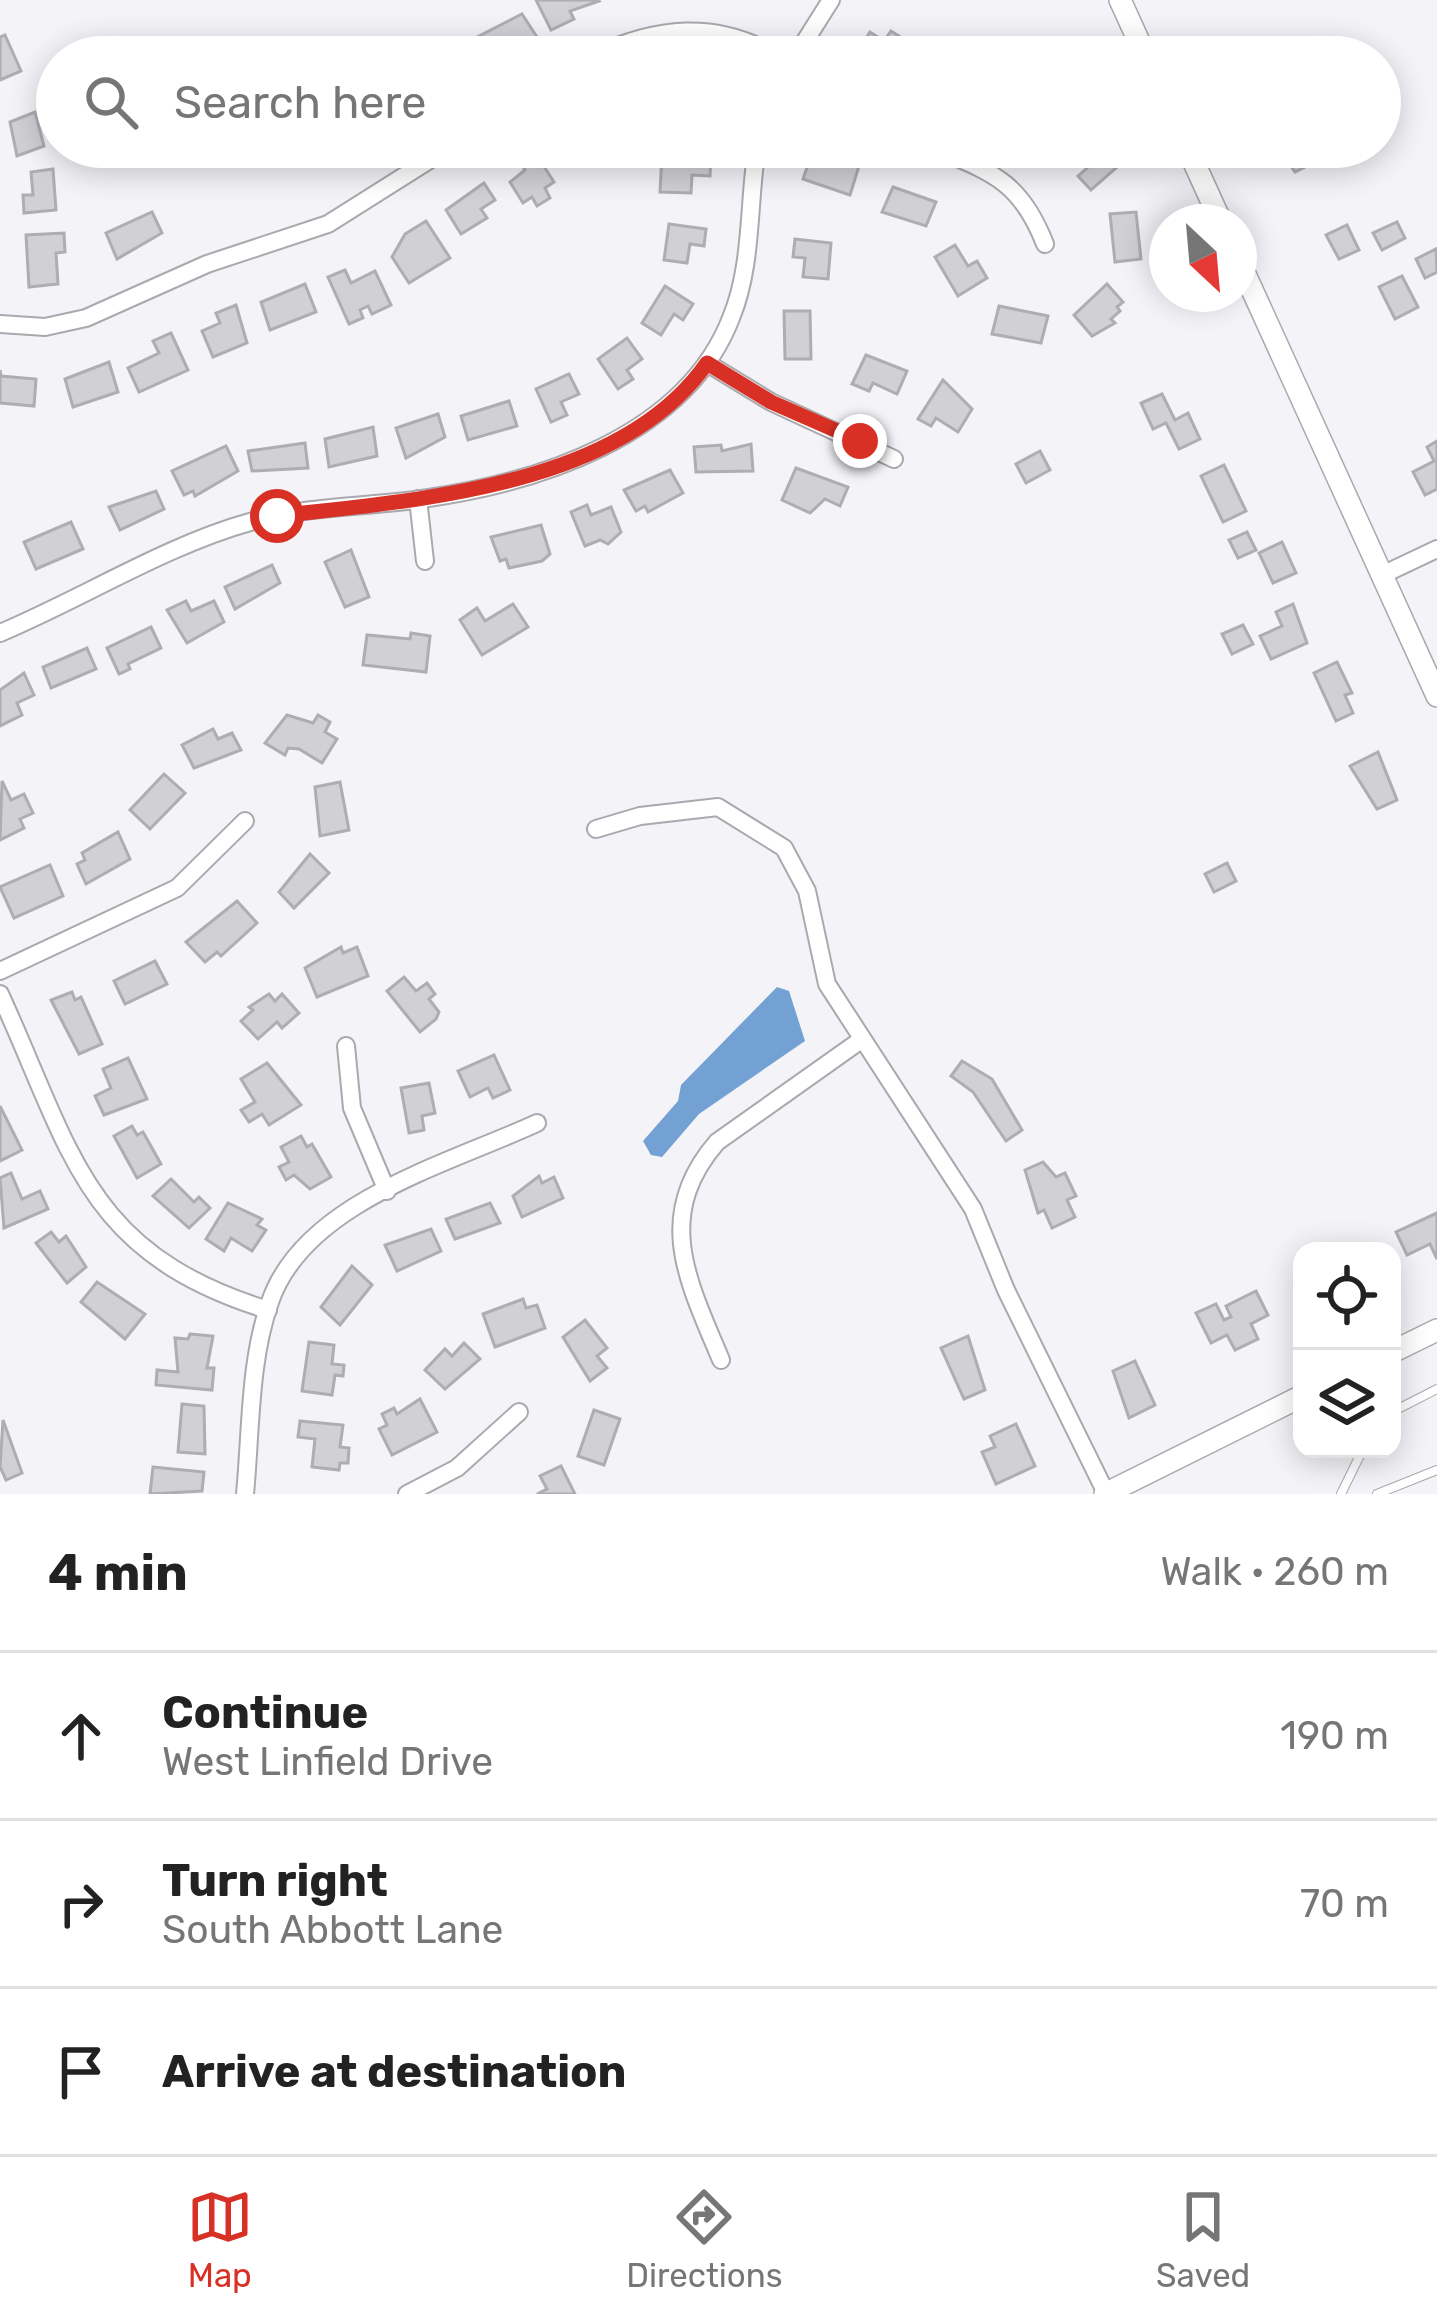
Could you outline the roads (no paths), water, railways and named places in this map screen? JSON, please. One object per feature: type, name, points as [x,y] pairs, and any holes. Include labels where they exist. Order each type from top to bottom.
[{"type":"street","points":[[808,36],[831,0]]},
{"type":"street","points":[[1120,0],[1136,36]]},
{"type":"street","points":[[643,36],[692,30],[735,36]]},
{"type":"street","points":[[0,323],[45,327],[86,318],[207,264],[328,224],[417,168]]},
{"type":"street","points":[[0,633],[252,521],[506,482],[586,452],[668,405],[707,363],[740,290],[755,168]]},
{"type":"street","points":[[974,168],[1012,187],[1029,206],[1045,244]]},
{"type":"street","points":[[1197,168],[1213,204]]},
{"type":"street","points":[[1257,301],[1437,696]]},
{"type":"street","points":[[707,363],[771,402],[894,459]]},
{"type":"street","points":[[418,499],[425,561]]},
{"type":"street","points":[[1382,575],[1437,549]]},
{"type":"street","points":[[596,829],[640,816],[718,807],[784,848],[807,892],[826,984],[973,1209],[1006,1290],[1105,1494],[1293,1400]]},
{"type":"street","points":[[0,970],[177,888],[245,821]]},
{"type":"street","points":[[0,994],[83,1176],[114,1222],[136,1246],[189,1282],[268,1310]]},
{"type":"street","points":[[722,1360],[686,1277],[678,1216],[698,1163],[717,1142],[861,1040]]},
{"type":"street","points":[[346,1046],[352,1108],[387,1191]]},
{"type":"street","points":[[245,1494],[268,1310],[279,1280],[307,1241],[346,1210],[536,1123]]},
{"type":"street","points":[[1396,1350],[1437,1330]]},
{"type":"street","points":[[407,1494],[457,1468],[518,1412]]},
{"type":"lane","points":[[1401,1407],[1437,1389]]},
{"type":"lane","points":[[1341,1494],[1359,1458]]},
{"type":"lane","points":[[1377,1494],[1437,1470]]},
{"type":"water","points":[[777,987],[789,991],[805,1041],[699,1114],[662,1157],[651,1155],[643,1141],[678,1101],[681,1085]]}]
